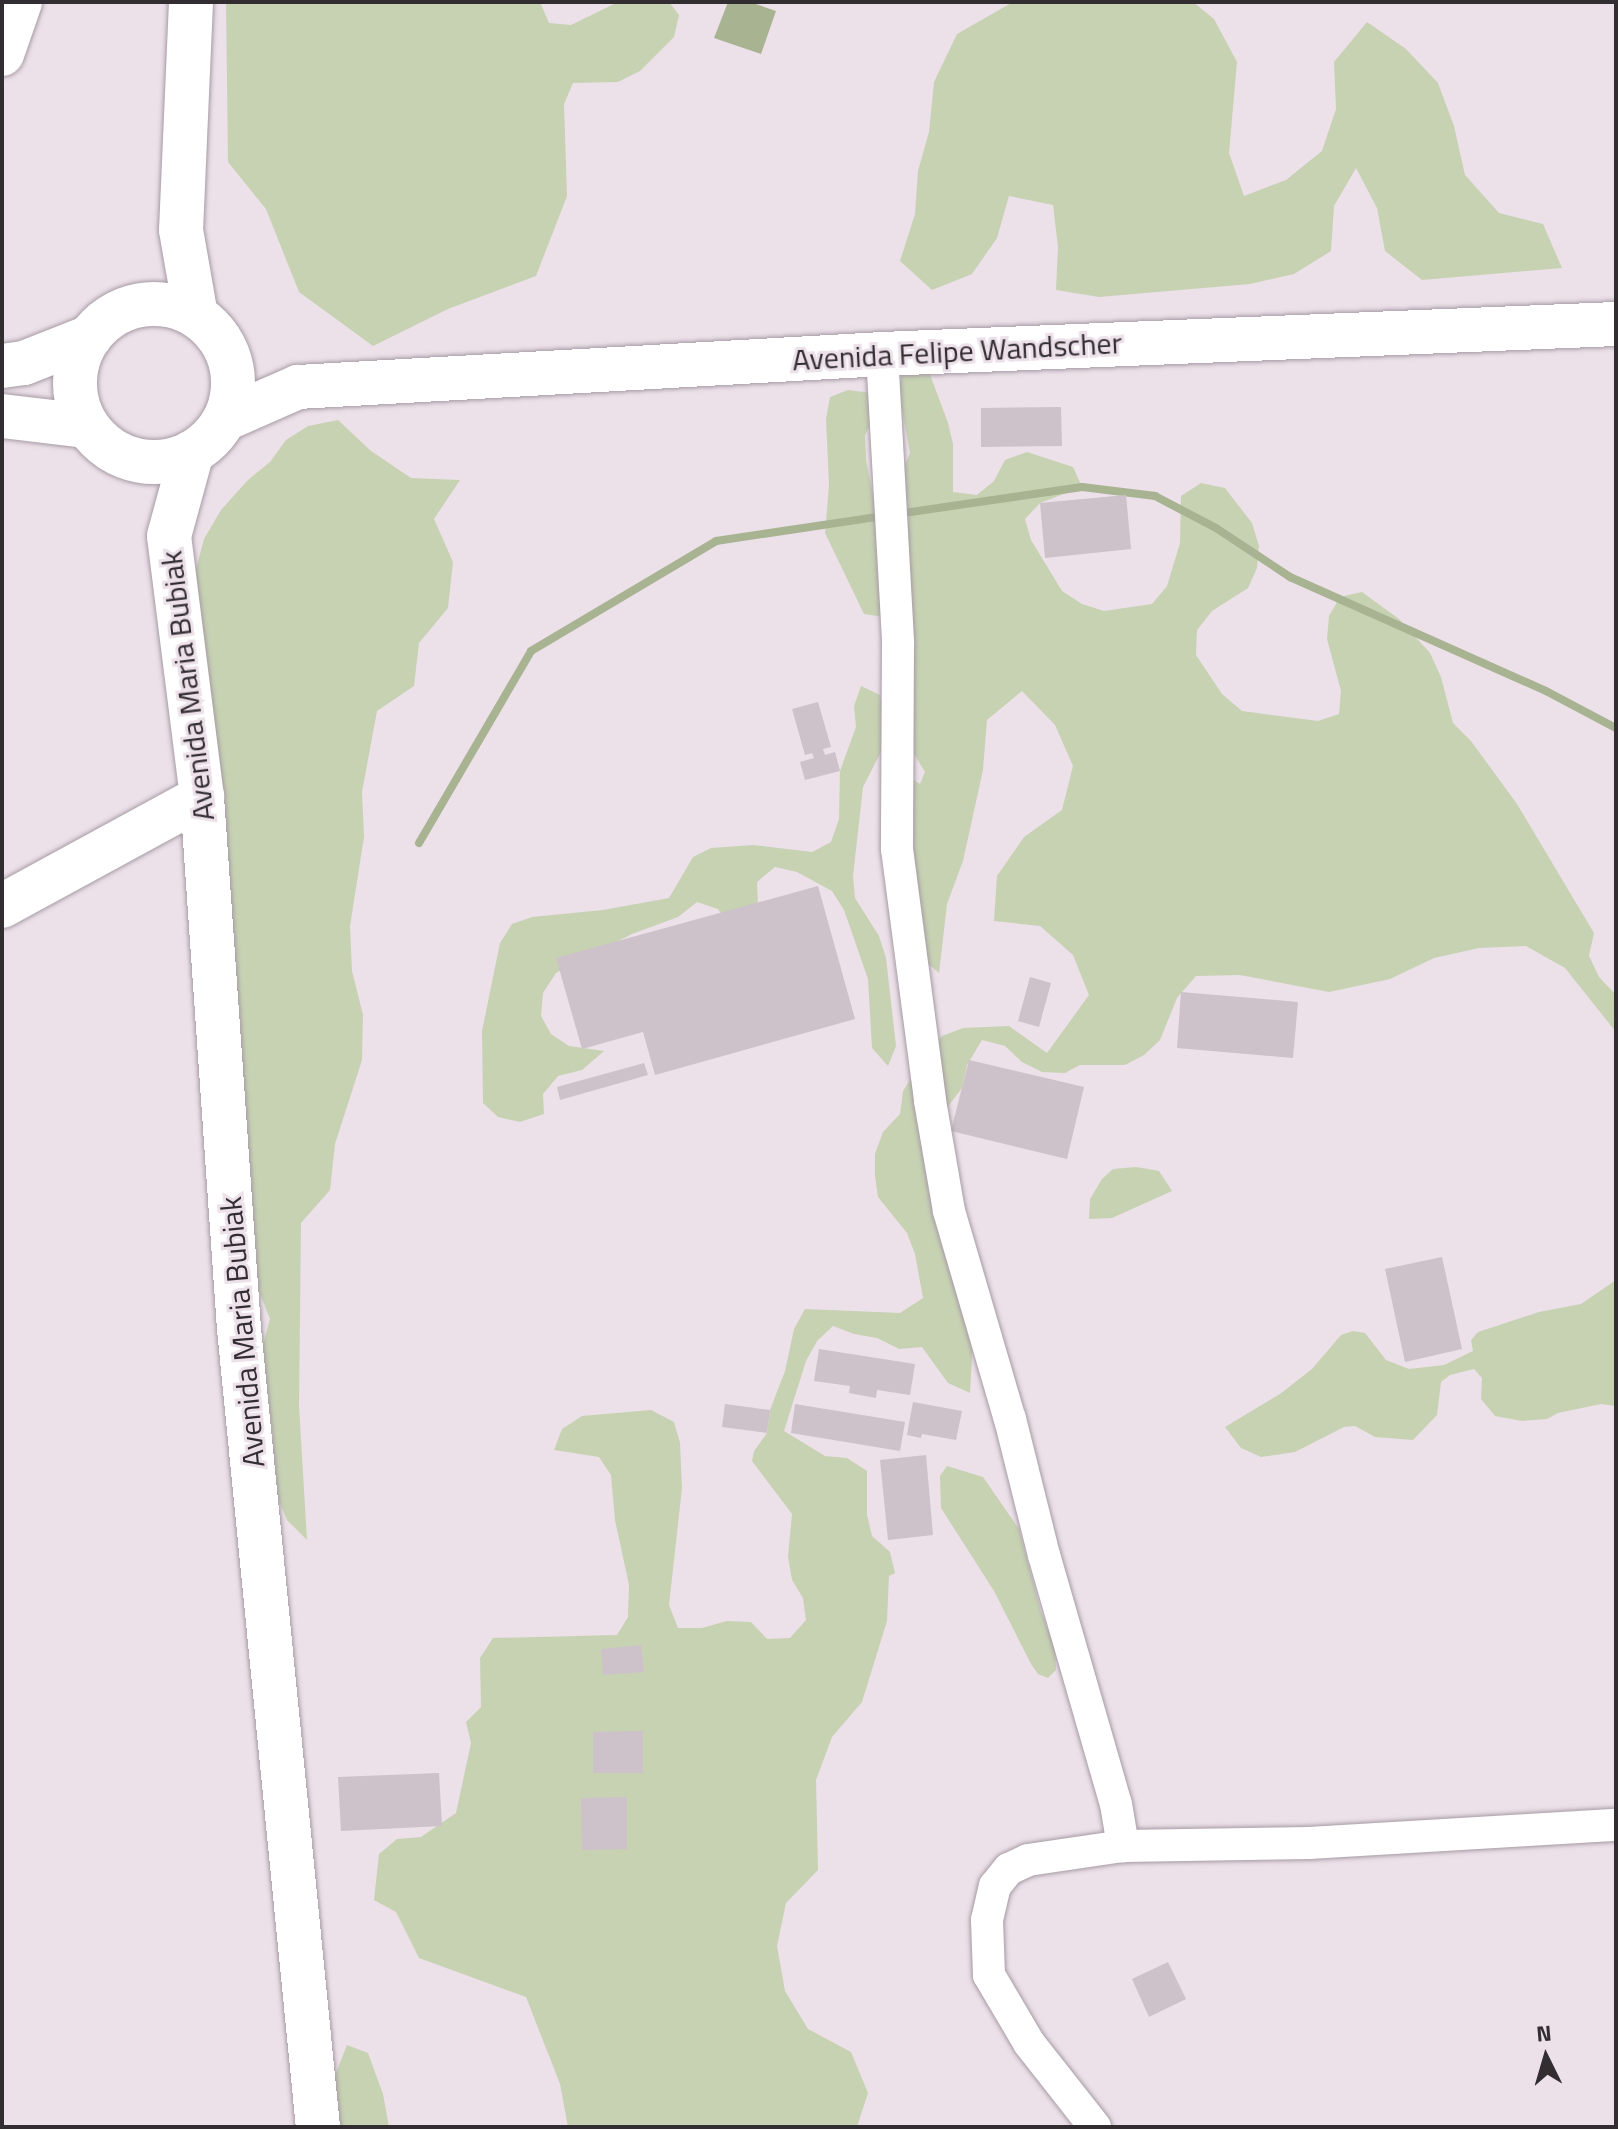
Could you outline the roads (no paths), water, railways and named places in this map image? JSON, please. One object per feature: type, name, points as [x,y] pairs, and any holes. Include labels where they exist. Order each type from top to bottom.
[{"type":"main road","points":[[2,54],[20,2]]},
{"type":"main road","points":[[191,2],[181,230],[196,316]]},
{"type":"main road","points":[[127,309],[181,230]]},
{"type":"main road","points":[[151,304],[174,307],[196,316],[214,331],[227,351],[233,374],[232,397],[225,419],[211,438],[192,452],[170,460],[146,462],[123,456],[103,443],[87,426],[78,404],[75,381],[79,358],[90,337],[106,320],[127,309],[151,304]]},
{"type":"main road","name":"Avenida Felipe Wandscher","points":[[225,419],[298,387],[882,354],[1616,324]]},
{"type":"main road","points":[[2,366],[24,363],[90,337]]},
{"type":"main road","points":[[227,351],[298,387]]},
{"type":"main road","points":[[2,416],[87,426]]},
{"type":"main road","name":"Avenida Maria Bubiak","points":[[192,452],[169,536],[202,797],[239,1329],[318,2127]]},
{"type":"main road","name":"Avenida Maria Bubiak","points":[[123,456],[169,536]]},
{"type":"main road","points":[[2,906],[202,797]]},
{"type":"street","points":[[882,354],[898,644],[897,849],[930,1101],[949,1211],[1116,1804],[1123,1846]]},
{"type":"street","points":[[1095,2127],[1029,2043],[989,1975],[987,1920],[995,1886],[1009,1869],[1028,1860],[1123,1846],[1309,1843],[1616,1825]]},
{"type":"waterway","points":[[897,514],[1082,487],[1155,496],[1216,528],[1290,577],[1546,691],[1616,728]]},
{"type":"waterway","points":[[419,843],[531,651],[716,541],[884,516]]}]
